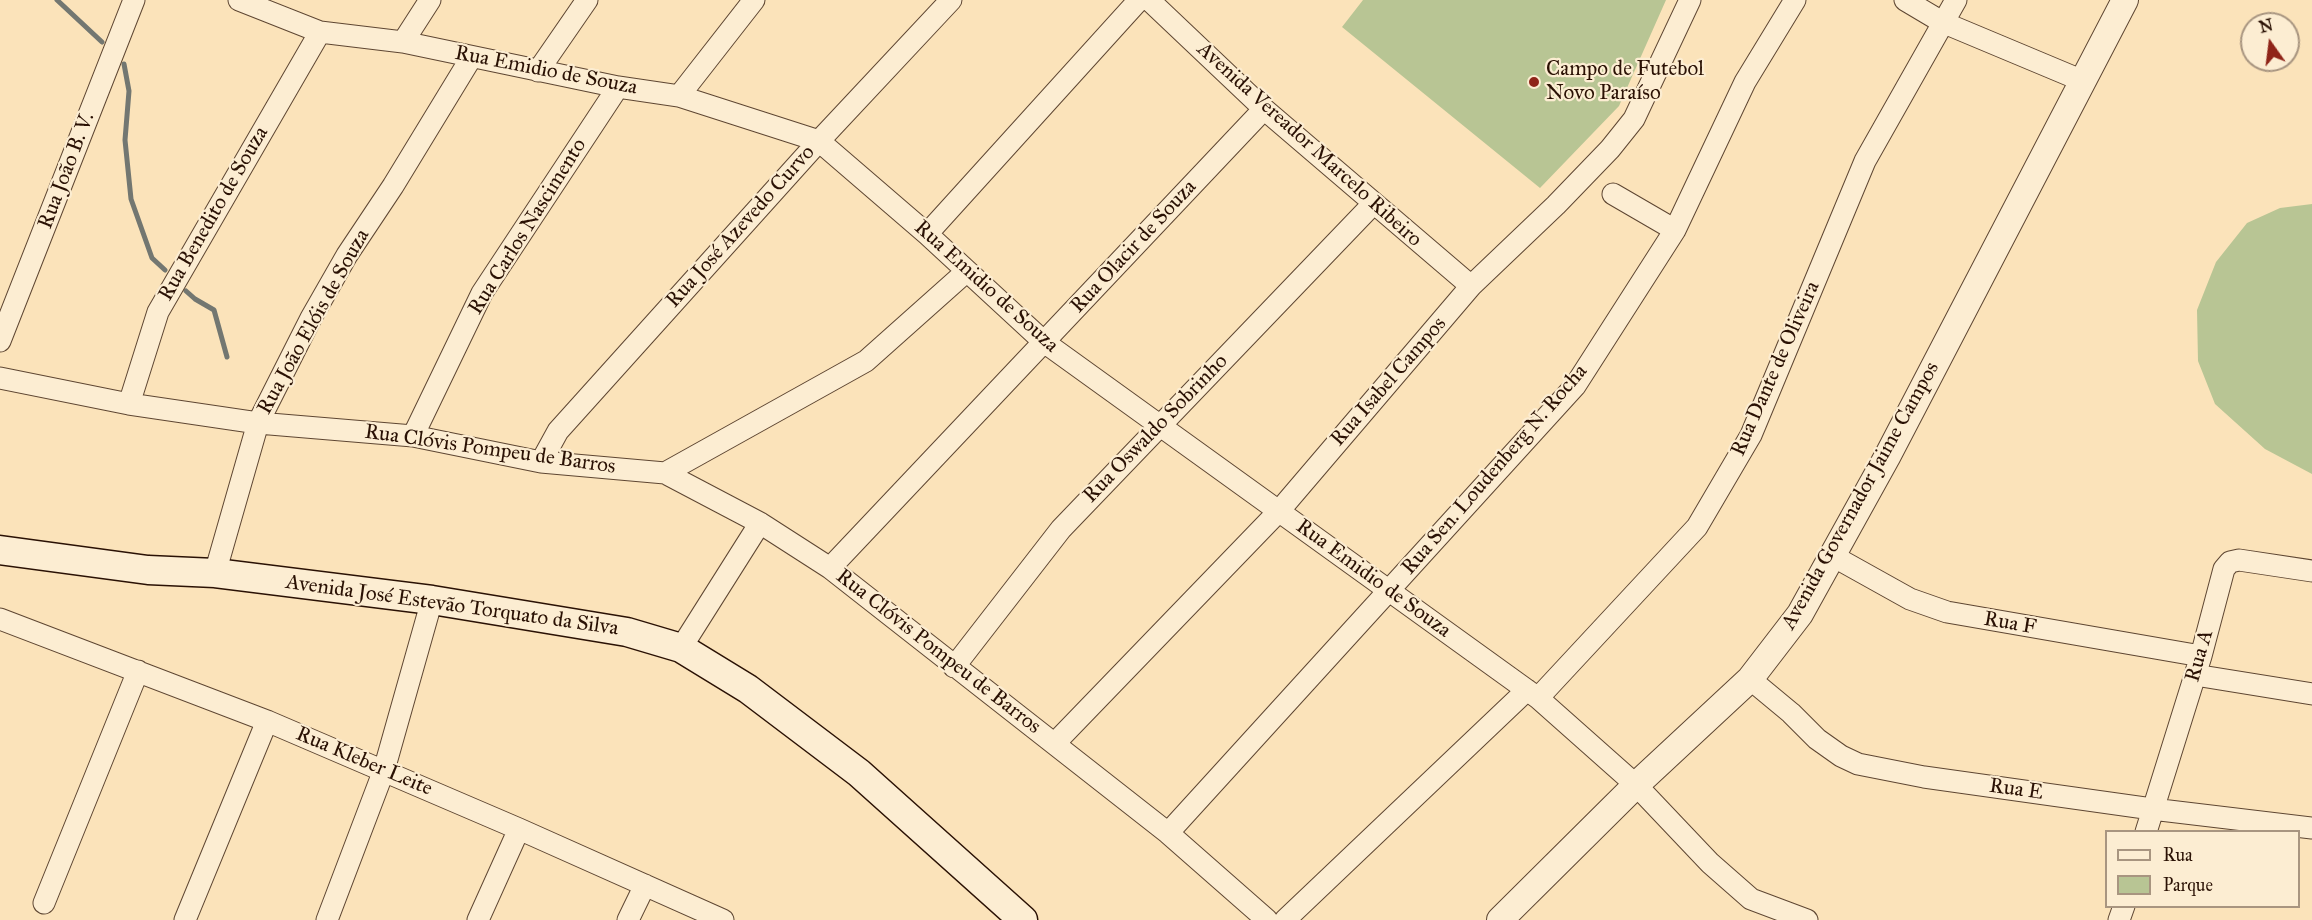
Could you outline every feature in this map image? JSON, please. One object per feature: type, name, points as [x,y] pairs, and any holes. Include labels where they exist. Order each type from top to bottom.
[{"type":"main road","name":"Avenida José Estevão Torquato da Silva","points":[[0,550],[148,570],[215,573],[432,600],[627,632],[681,648],[748,689],[859,773],[1023,920]]},
{"type":"street","name":"Rua João B. V.","points":[[0,341],[134,0]]},
{"type":"street","name":"Rua Emidio de Souza","points":[[240,0],[281,8],[320,32],[404,42],[471,58],[618,87],[680,96],[819,141],[927,234],[1044,342],[1532,694],[1636,785],[1710,863],[1751,899],[1807,920]]},
{"type":"street","points":[[404,42],[430,0]]},
{"type":"street","points":[[538,71],[587,0]]},
{"type":"street","points":[[680,96],[754,0]]},
{"type":"street","name":"Rua José Azevedo Curvo","points":[[541,462],[558,431],[819,141],[951,0]]},
{"type":"street","points":[[927,234],[1139,0]]},
{"type":"street","name":"Avenida Vereador Marcelo Ribeiro","points":[[1149,0],[1264,110],[1472,286]]},
{"type":"street","name":"Rua Isabel Campos","points":[[1055,743],[1279,511],[1472,286],[1610,149],[1634,119],[1690,0]]},
{"type":"street","name":"Rua Sen. Loudenberg N. Rocha","points":[[1168,834],[1575,386],[1675,230],[1745,82],[1795,0]]},
{"type":"street","points":[[1905,0],[1942,22],[2083,81]]},
{"type":"street","name":"Rua Dante de Oliveira","points":[[1285,920],[1532,694],[1697,527],[1751,435],[1865,161],[1956,0]]},
{"type":"street","name":"Avenida Governador Jaime Campos","points":[[1500,920],[1636,785],[1750,679],[1800,614],[1887,457],[2125,0]]},
{"type":"street","name":"Rua Benedito de Souza","points":[[129,404],[158,312],[320,32]]},
{"type":"street","name":"Rua João Elóis de Souza","points":[[215,573],[258,423],[311,318],[347,255],[393,186],[471,58]]},
{"type":"street","name":"Rua Carlos Nascimento","points":[[413,436],[482,293],[618,87]]},
{"type":"street","name":"Rua Olacir de Souza","points":[[830,567],[1264,110]]},
{"type":"street","points":[[1613,194],[1675,230]]},
{"type":"street","name":"Rua Oswaldo Sobrinho","points":[[954,667],[1061,529],[1373,204]]},
{"type":"street","points":[[665,473],[866,361],[967,271]]},
{"type":"street","name":"Rua Clóvis Pompeu de Barros","points":[[0,378],[129,404],[258,423],[413,436],[541,462],[665,473],[760,523],[830,567],[1168,834],[1267,920]]},
{"type":"street","points":[[681,648],[760,523]]},
{"type":"street","name":"Rua F","points":[[1831,555],[1910,599],[1947,612],[2198,665],[2312,694]]},
{"type":"street","name":"Rua A","points":[[2146,830],[2198,665],[2223,569],[2230,562],[2239,560],[2312,571]]},
{"type":"street","points":[[327,920],[384,770],[432,600]]},
{"type":"street","name":"Rua Kleber Leite","points":[[1,623],[138,671],[267,721],[384,770],[723,920]]},
{"type":"street","points":[[44,903],[138,671]]},
{"type":"street","name":"Rua E","points":[[1750,679],[1791,713],[1817,739],[1841,756],[1858,764],[1924,777],[2152,809],[2312,828]]},
{"type":"street","points":[[185,920],[267,721]]},
{"type":"street","points":[[478,920],[519,829]]},
{"type":"street","points":[[628,920],[645,885]]},
{"type":"green space","points":[[1363,0],[1666,0],[1619,106],[1540,188],[1342,27]]},
{"type":"green space","points":[[2312,204],[2312,474],[2265,449],[2215,404],[2198,361],[2197,310],[2216,262],[2247,223],[2280,208]]},
{"type":"waterway","points":[[57,0],[102,42]]},
{"type":"waterway","points":[[124,64],[129,91],[125,140],[131,199],[152,258],[165,270]]},
{"type":"waterway","points":[[186,291],[214,310],[227,357]]},
{"type":"place","name":"Campo de Futebol Novo Paraíso","points":[[1534,82]]}]
